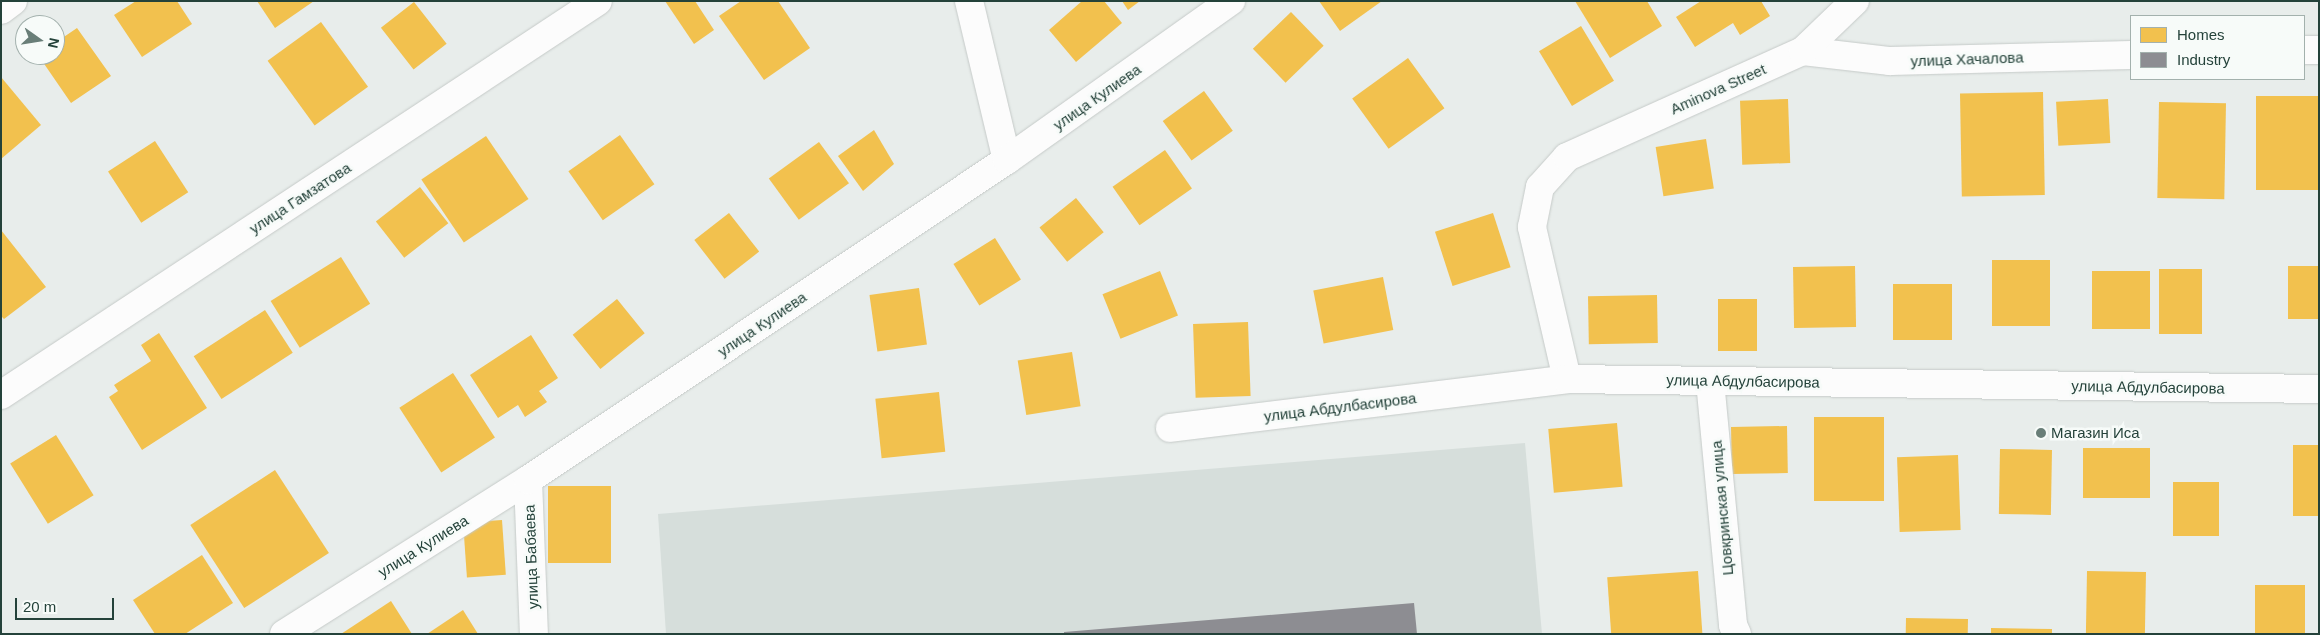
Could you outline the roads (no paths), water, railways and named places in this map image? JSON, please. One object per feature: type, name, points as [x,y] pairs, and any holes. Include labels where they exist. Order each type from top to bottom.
[{"type":"street","points":[[1,10],[13,1]]},
{"type":"street","name":"улица Гамзатова","points":[[1,396],[598,1]]},
{"type":"street","points":[[969,1],[1007,160]]},
{"type":"street","name":"улица Кулиева","points":[[284,634],[528,480],[1007,160],[1231,1]]},
{"type":"street","name":"Aminova Street","points":[[1567,379],[1532,227],[1540,187],[1567,157],[1803,51],[1855,1]]},
{"type":"street","points":[[2305,50],[2319,50]]},
{"type":"street","name":"улица Хачалова","points":[[1803,51],[1890,61],[2130,55]]},
{"type":"street","name":"улица Абдулбасирова","points":[[1170,428],[1567,379],[2319,389]]},
{"type":"street","name":"Цовкринская улица","points":[[1710,380],[1733,625],[1737,634]]},
{"type":"street","name":"улица Бабаева","points":[[528,480],[534,634]]},
{"type":"place","name":"Магазин Иса","points":[[2041,433]]}]
